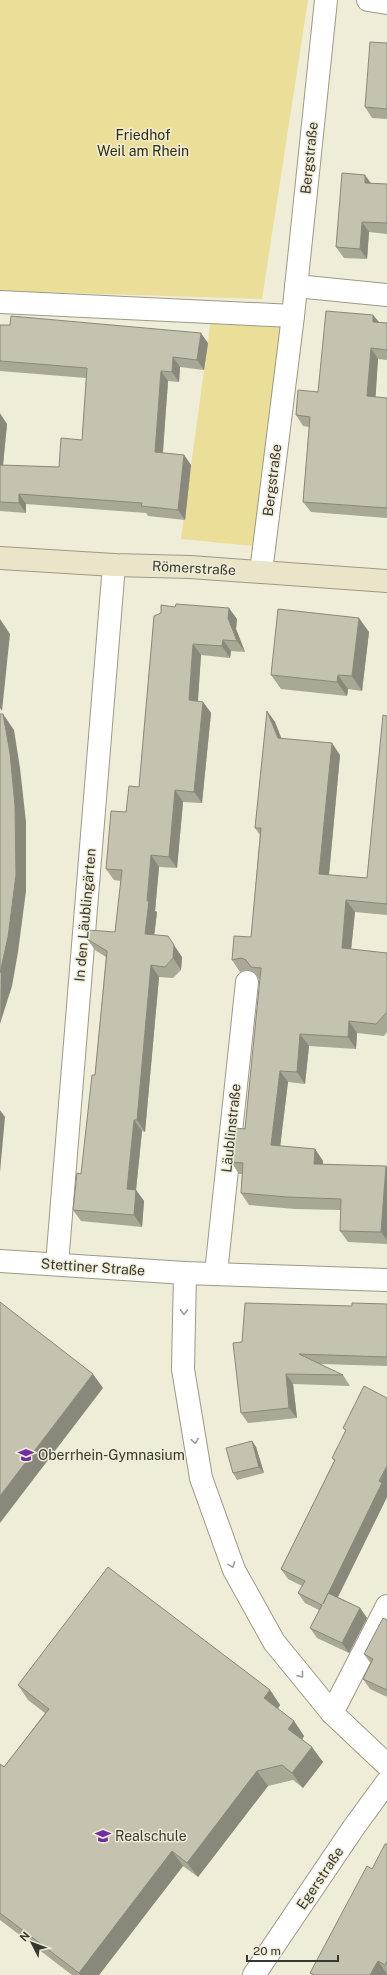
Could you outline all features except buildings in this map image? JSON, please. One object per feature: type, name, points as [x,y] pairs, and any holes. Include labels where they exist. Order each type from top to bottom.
[{"type":"street","name":"Bergstraße","points":[[261,572],[293,316],[326,0]]},
{"type":"street","points":[[368,0],[387,3]]},
{"type":"street","points":[[296,286],[387,295]]},
{"type":"street","points":[[0,302],[293,316]]},
{"type":"street","name":"Römerstraße","points":[[0,558],[261,572],[387,582]]},
{"type":"street","name":"In den Läublingärten","points":[[57,1264],[114,565]]},
{"type":"street","name":"Läublinstraße","points":[[216,1274],[247,982]]},
{"type":"street","name":"Stettiner Straße","points":[[0,1261],[185,1273]]},
{"type":"street","points":[[387,1280],[185,1273],[183,1369],[202,1478],[234,1570],[274,1642],[332,1713],[387,1765]]},
{"type":"street","points":[[332,1713],[387,1606]]},
{"type":"street","name":"Egerstraße","points":[[254,1975],[354,1827],[387,1782]]},
{"type":"green space","name":"Friedhof Weil am Rhein","points":[[0,0],[308,0],[262,299],[0,291]]},
{"type":"green space","points":[[212,312],[293,316],[264,547],[181,539]]},
{"type":"place","name":"Oberrhein-Gymnasium","points":[[26,1455]]},
{"type":"place","name":"Realschule","points":[[103,1836]]}]
